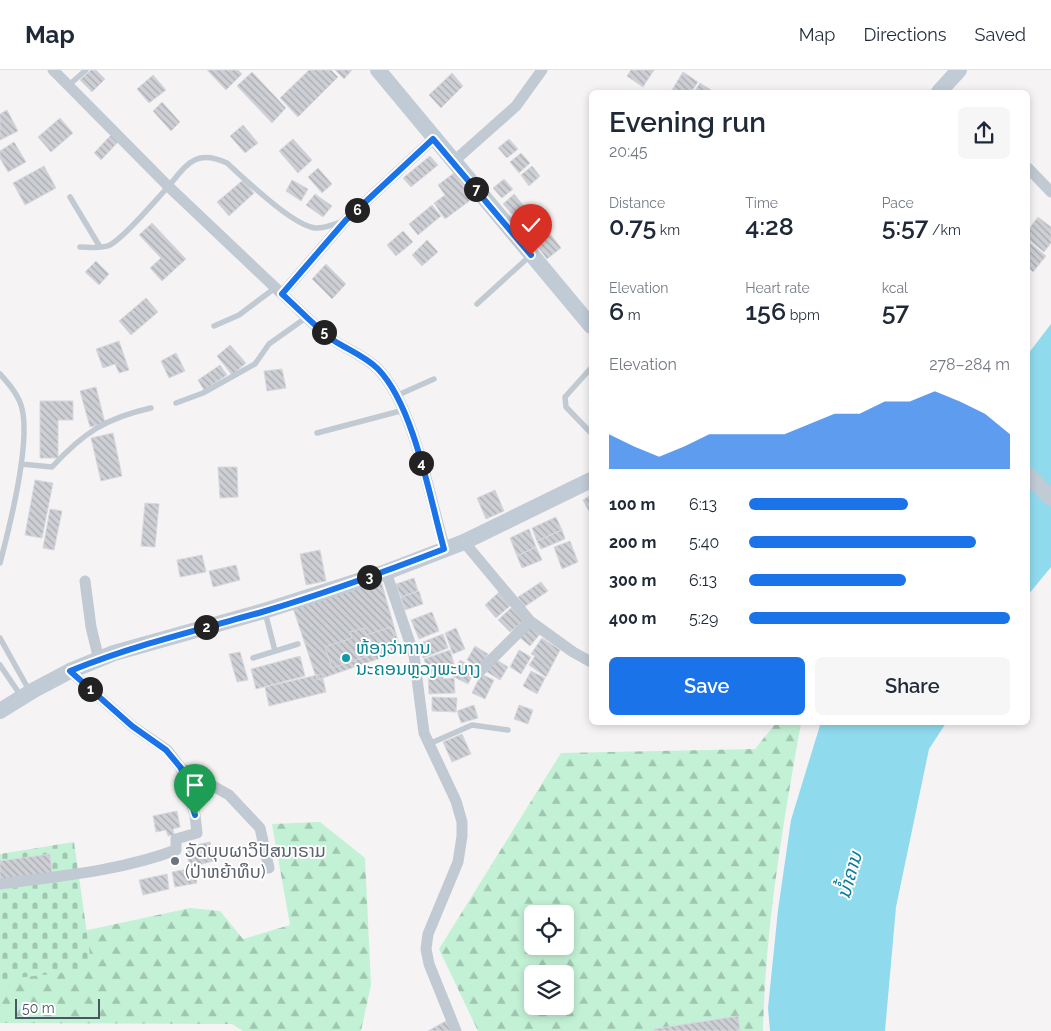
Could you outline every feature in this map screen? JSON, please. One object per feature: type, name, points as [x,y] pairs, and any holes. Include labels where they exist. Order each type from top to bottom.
[{"type":"street","points":[[53,70],[70,84],[168,186],[278,291],[333,340],[360,355],[378,369],[398,395],[404,410],[444,549]]},
{"type":"street","points":[[378,70],[433,139],[589,324]]},
{"type":"street","points":[[453,162],[516,106],[542,70]]},
{"type":"street","points":[[941,90],[959,70]]},
{"type":"street","points":[[278,291],[346,220],[433,139]]},
{"type":"street","points":[[1030,170],[1051,192]]},
{"type":"street","points":[[1030,477],[1051,498]]},
{"type":"street","points":[[0,711],[70,671],[114,653],[264,611],[386,572],[464,542],[589,481]]},
{"type":"street","points":[[464,542],[530,621],[573,652],[589,661]]},
{"type":"street","points":[[386,572],[414,655],[421,722],[429,744],[460,810],[462,836],[458,862],[428,934],[426,948],[429,964],[456,1031]]},
{"type":"street","points":[[85,581],[91,627],[99,660]]},
{"type":"street","points":[[480,671],[530,621]]},
{"type":"street","points":[[70,671],[132,726],[166,750],[181,768],[229,795],[260,828],[269,868]]},
{"type":"street","points":[[0,884],[118,867],[147,861],[176,850],[176,839],[197,833],[195,815],[181,768]]},
{"type":"lane","points":[[70,84],[86,70]]},
{"type":"lane","points":[[80,247],[100,247],[116,240],[168,186],[184,166],[194,160],[216,158],[227,163],[284,212],[310,227],[324,228],[346,220]]},
{"type":"lane","points":[[70,198],[100,247]]},
{"type":"lane","points":[[477,304],[531,255]]},
{"type":"lane","points":[[214,326],[239,315],[278,291]]},
{"type":"lane","points":[[176,404],[203,393],[256,364],[269,344],[307,317]]},
{"type":"lane","points":[[589,370],[565,397],[566,407],[589,431]]},
{"type":"lane","points":[[0,374],[17,396],[22,411],[22,464],[0,563]]},
{"type":"lane","points":[[398,395],[434,379]]},
{"type":"lane","points":[[22,464],[52,467],[90,430],[106,426],[123,414],[151,408]]},
{"type":"lane","points":[[317,433],[404,410]]},
{"type":"lane","points":[[264,611],[275,651]]},
{"type":"lane","points":[[0,638],[26,695]]},
{"type":"lane","points":[[253,658],[298,644]]},
{"type":"lane","points":[[0,665],[26,695]]},
{"type":"lane","points":[[429,744],[472,726],[508,730]]},
{"type":"green space","points":[[774,725],[801,725],[771,915],[764,992],[763,1031],[478,1031],[439,949],[561,753],[755,749]]},
{"type":"green space","points":[[320,822],[365,858],[371,985],[361,1031],[243,1031],[232,1024],[0,1023],[0,949],[190,908],[220,911],[243,939],[290,925],[272,824]]},
{"type":"green space","points":[[74,842],[92,969],[0,980],[0,854]]},
{"type":"water","points":[[1051,324],[1051,567],[1030,593],[1030,351]]},
{"type":"water","name":"ນ້ຳຄານ","points":[[820,725],[945,725],[929,749],[896,907],[885,1031],[770,1031],[768,1008],[778,910],[791,820]]},
{"type":"building","points":[[91,70],[96,70],[105,79],[92,92],[80,80]]},
{"type":"building","points":[[207,70],[238,70],[242,74],[226,90]]},
{"type":"building","points":[[309,70],[331,70],[338,77],[298,117],[280,98]]},
{"type":"building","points":[[335,70],[352,70],[344,79]]},
{"type":"building","points":[[631,70],[654,70],[643,87],[627,76]]},
{"type":"building","points":[[252,72],[286,108],[272,123],[237,86]]},
{"type":"building","points":[[683,72],[698,82],[692,90],[672,90]]},
{"type":"building","points":[[452,73],[463,86],[441,108],[429,95]]},
{"type":"building","points":[[153,75],[166,90],[149,103],[137,89]]},
{"type":"building","points":[[700,83],[711,90],[695,90]]},
{"type":"building","points":[[162,102],[180,122],[171,131],[153,111]]},
{"type":"building","points":[[7,110],[18,131],[0,140],[0,114]]},
{"type":"building","points":[[60,118],[73,133],[51,152],[38,137]]},
{"type":"building","points":[[243,125],[258,143],[245,153],[230,136]]},
{"type":"building","points":[[112,134],[119,141],[101,160],[94,153]]},
{"type":"building","points":[[293,139],[312,160],[298,173],[279,151]]},
{"type":"building","points":[[509,139],[518,149],[507,158],[498,148]]},
{"type":"building","points":[[14,142],[26,162],[8,172],[0,158],[0,151]]},
{"type":"building","points":[[521,153],[530,163],[519,173],[510,162]]},
{"type":"building","points":[[430,156],[438,165],[411,187],[403,178]]},
{"type":"building","points":[[44,166],[56,188],[25,205],[13,183]]},
{"type":"building","points":[[532,166],[540,176],[529,186],[521,175]]},
{"type":"building","points":[[318,168],[332,184],[322,193],[308,177]]},
{"type":"building","points":[[454,173],[472,199],[445,219],[434,203],[445,195],[438,185]]},
{"type":"building","points":[[504,179],[513,189],[502,198],[493,188]]},
{"type":"building","points":[[243,180],[254,193],[229,216],[217,202]]},
{"type":"building","points":[[292,180],[308,189],[301,201],[286,191]]},
{"type":"building","points":[[315,194],[332,206],[323,217],[306,205]]},
{"type":"building","points":[[514,194],[523,205],[512,214],[503,204]]},
{"type":"building","points":[[432,205],[441,216],[418,235],[409,224]]},
{"type":"building","points":[[1038,217],[1051,227],[1051,243],[1044,252],[1030,241],[1030,227]]},
{"type":"building","points":[[152,223],[186,259],[162,281],[150,268],[161,258],[139,235]]},
{"type":"building","points":[[545,227],[561,248],[547,259],[531,238]]},
{"type":"building","points":[[403,231],[413,242],[396,256],[387,245]]},
{"type":"building","points":[[427,240],[438,252],[422,266],[412,255]]},
{"type":"building","points":[[1030,243],[1046,256],[1033,272],[1030,269]]},
{"type":"building","points":[[96,261],[109,274],[99,285],[85,272]]},
{"type":"building","points":[[326,264],[346,284],[332,299],[312,279]]},
{"type":"building","points":[[146,298],[158,312],[131,335],[119,321]]},
{"type":"building","points":[[119,341],[129,370],[119,373],[115,364],[103,368],[96,349]]},
{"type":"building","points":[[230,345],[246,363],[232,375],[217,356]]},
{"type":"building","points":[[176,353],[185,371],[169,378],[161,361]]},
{"type":"building","points":[[220,365],[227,375],[204,390],[198,380]]},
{"type":"building","points":[[282,369],[286,388],[267,391],[264,371]]},
{"type":"building","points":[[96,387],[105,423],[90,427],[80,391]]},
{"type":"building","points":[[40,401],[73,401],[73,420],[58,420],[58,458],[40,458]]},
{"type":"building","points":[[113,433],[122,476],[101,481],[91,438]]},
{"type":"building","points":[[218,467],[237,467],[238,497],[220,498]]},
{"type":"building","points":[[35,480],[53,483],[42,538],[25,535]]},
{"type":"building","points":[[495,490],[504,511],[486,519],[477,498]]},
{"type":"building","points":[[589,496],[589,511],[583,500]]},
{"type":"building","points":[[145,503],[159,504],[155,547],[141,546]]},
{"type":"building","points":[[50,509],[62,511],[54,550],[43,548]]},
{"type":"building","points":[[556,517],[562,530],[537,541],[532,528]]},
{"type":"building","points":[[529,529],[536,547],[517,556],[510,538]]},
{"type":"building","points":[[562,530],[565,539],[541,549],[537,541]]},
{"type":"building","points":[[570,541],[578,562],[562,569],[554,547]]},
{"type":"building","points":[[536,547],[542,560],[522,568],[517,556]]},
{"type":"building","points":[[320,550],[326,581],[306,585],[300,554]]},
{"type":"building","points":[[202,555],[206,572],[180,577],[177,560]]},
{"type":"building","points":[[236,565],[240,580],[213,587],[209,571]]},
{"type":"building","points":[[379,574],[401,651],[317,680],[291,602]]},
{"type":"building","points":[[414,578],[418,591],[401,597],[396,584]]},
{"type":"building","points":[[541,582],[548,591],[524,607],[518,597]]},
{"type":"building","points":[[419,591],[423,604],[405,610],[401,597]]},
{"type":"building","points":[[499,592],[511,605],[496,618],[485,605]]},
{"type":"building","points":[[512,607],[524,620],[510,632],[498,620]]},
{"type":"building","points":[[432,612],[439,631],[419,639],[411,620]]},
{"type":"building","points":[[528,624],[540,634],[530,646],[518,636]]},
{"type":"building","name":"ຫ້ອງວ່າການ ນະຄອນຫຼວງພະບາງ","points":[[391,627],[397,646],[332,668],[325,647],[352,638],[350,632],[364,628],[366,635]]},
{"type":"building","points":[[456,628],[465,649],[453,654],[445,633]]},
{"type":"building","points":[[443,634],[448,648],[423,658],[418,644]]},
{"type":"building","points":[[542,638],[560,650],[546,677],[529,665],[535,656],[531,654]]},
{"type":"building","points":[[475,646],[488,654],[479,668],[467,660]]},
{"type":"building","points":[[450,650],[454,664],[429,673],[424,659]]},
{"type":"building","points":[[519,650],[531,657],[521,674],[510,667]]},
{"type":"building","points":[[240,652],[248,680],[237,682],[229,654]]},
{"type":"building","points":[[300,656],[305,676],[256,689],[251,669]]},
{"type":"building","points":[[495,659],[508,667],[500,680],[487,672]]},
{"type":"building","points":[[460,660],[476,669],[468,684],[452,676]]},
{"type":"building","points":[[531,671],[545,678],[537,694],[523,686]]},
{"type":"building","points":[[322,674],[326,692],[269,706],[265,687]]},
{"type":"building","points":[[428,674],[443,674],[443,679],[454,678],[455,693],[429,694]]},
{"type":"building","points":[[481,674],[494,680],[485,699],[472,693]]},
{"type":"building","points":[[432,697],[457,698],[456,712],[432,711]]},
{"type":"building","points":[[474,705],[478,718],[461,723],[457,711]]},
{"type":"building","points":[[519,705],[533,710],[528,724],[514,719]]},
{"type":"building","points":[[462,734],[471,754],[452,762],[443,742]]},
{"type":"building","points":[[177,811],[180,827],[173,829],[174,835],[168,836],[166,830],[156,832],[153,816]]},
{"type":"building","points":[[210,842],[214,861],[190,867],[185,847]]},
{"type":"building","points":[[50,854],[52,873],[0,881],[0,861]]},
{"type":"building","points":[[193,868],[197,883],[175,887],[172,872]]},
{"type":"building","points":[[167,874],[169,889],[143,895],[139,880]]},
{"type":"building","points":[[738,1016],[740,1031],[654,1031],[654,1029]]},
{"type":"building","points":[[446,1021],[451,1031],[428,1031]]},
{"type":"place","name":"ຫ້ອງວ່າການ ນະຄອນຫຼວງພະບາງ","points":[[346,658]]},
{"type":"place","name":"ວັດບຸບຜາວິປັສນາຣາມ (ປ່າຫຍ້າທຶບ)","points":[[175,861]]},
{"type":"route","points":[[195,815],[181,768],[166,750],[132,726],[70,671],[114,653],[264,611],[386,572],[444,549],[416,447],[398,395],[378,369],[360,355],[333,340],[282,294],[346,220],[433,139],[531,255]]}]
